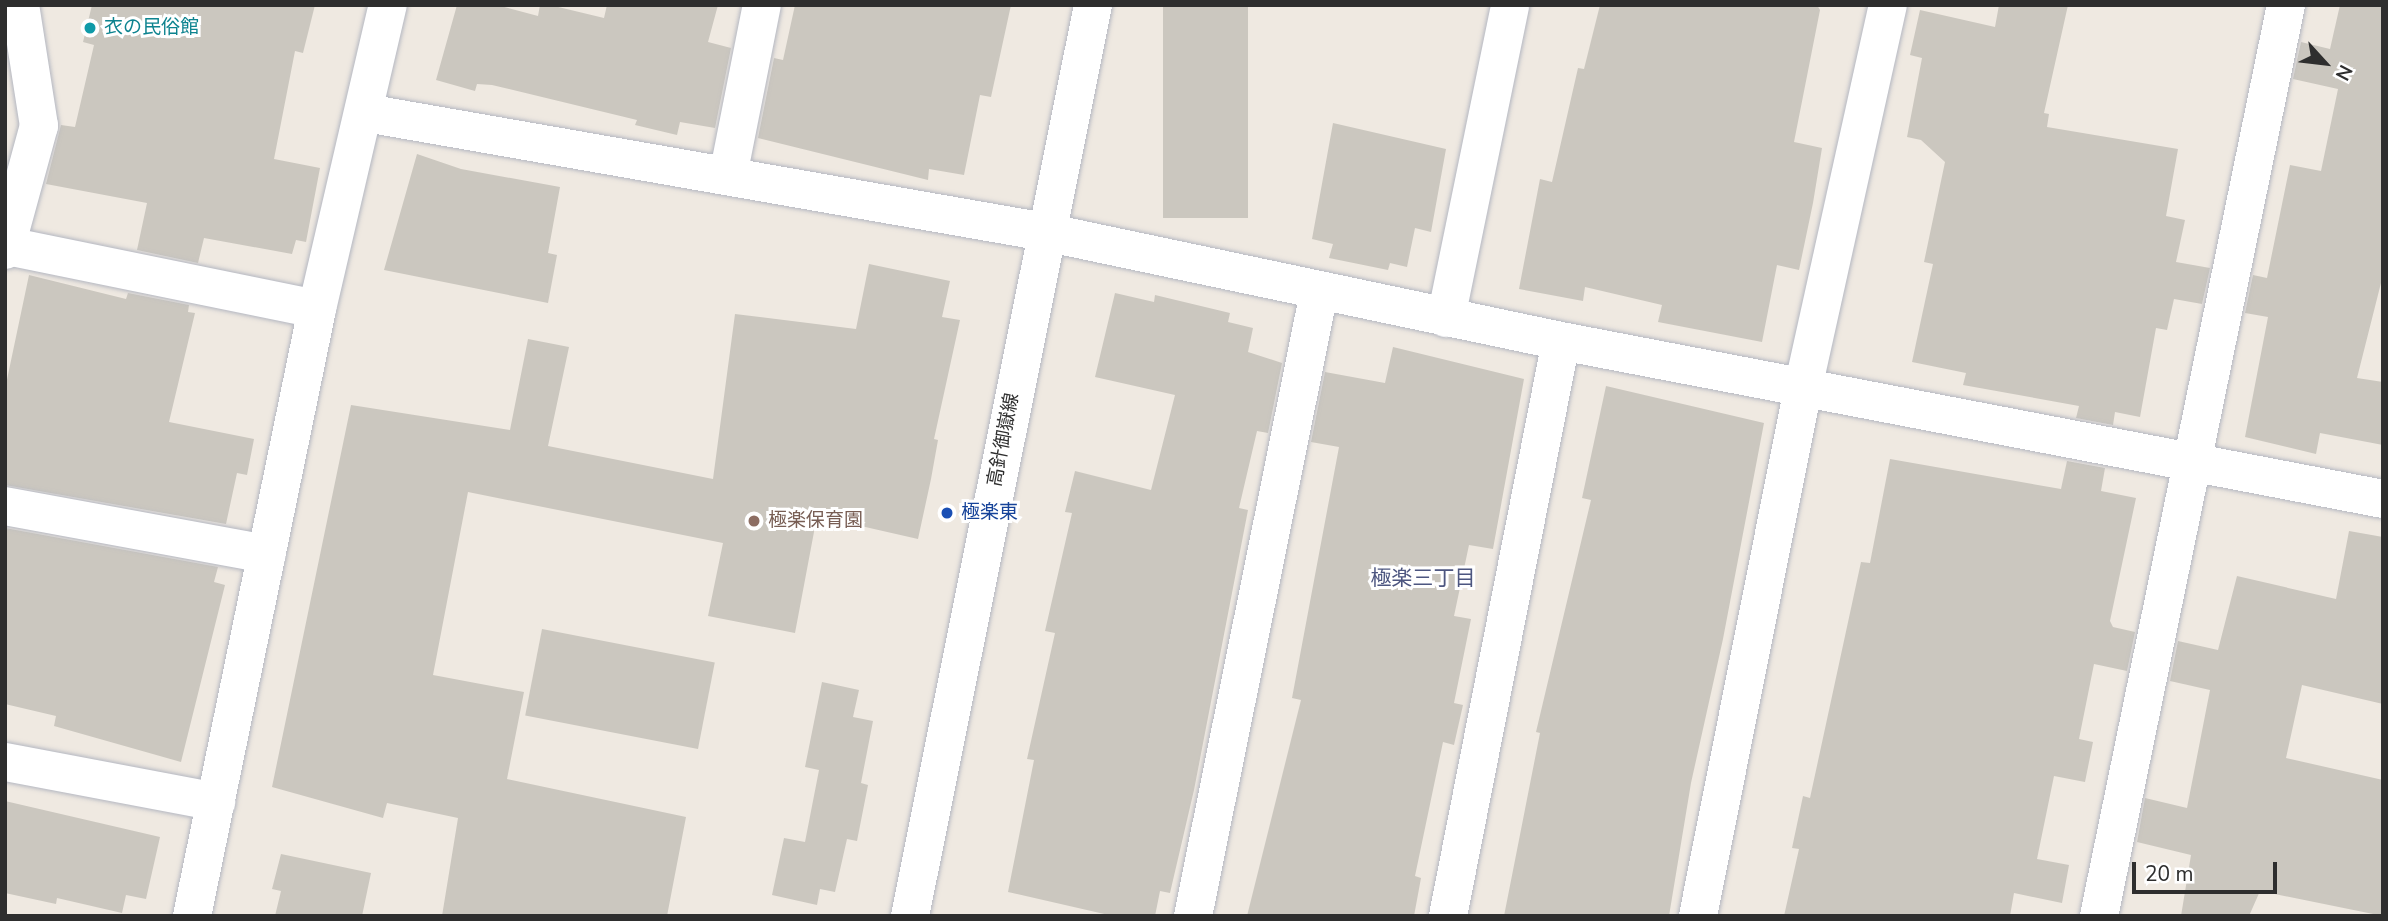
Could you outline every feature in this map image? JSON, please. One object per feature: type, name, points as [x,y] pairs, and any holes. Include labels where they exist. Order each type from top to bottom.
[{"type":"street","points":[[20,5],[39,126],[6,248],[317,309]]},
{"type":"street","points":[[192,916],[317,309],[366,113],[388,5]]},
{"type":"street","points":[[728,176],[762,5]]},
{"type":"street","name":"高針御嶽線","points":[[910,916],[1045,232],[1093,5]]},
{"type":"street","points":[[1446,318],[1510,5]]},
{"type":"street","points":[[1698,916],[1803,388],[1888,5]]},
{"type":"street","points":[[2099,916],[2286,5]]},
{"type":"street","points":[[366,113],[1045,232],[1561,341],[2383,499]]},
{"type":"street","points":[[1193,916],[1319,292]]},
{"type":"street","points":[[1448,916],[1561,341]]},
{"type":"street","points":[[5,506],[267,554]]},
{"type":"street","points":[[5,762],[216,802]]},
{"type":"building","points":[[92,5],[315,5],[303,53],[295,51],[274,159],[320,168],[306,242],[296,240],[292,254],[204,238],[198,263],[137,250],[147,203],[46,184],[61,125],[75,127],[94,45],[83,42]]},
{"type":"building","points":[[457,5],[497,5],[538,16],[540,5],[550,5],[604,18],[607,5],[718,5],[708,42],[731,48],[715,128],[680,122],[677,135],[635,125],[637,120],[492,85],[477,84],[475,91],[436,80]]},
{"type":"building","points":[[795,5],[1011,5],[991,97],[980,95],[964,175],[929,169],[928,180],[758,138],[774,58],[783,60]]},
{"type":"building","points":[[1163,5],[1248,5],[1248,218],[1163,218]]},
{"type":"building","points":[[1600,5],[1817,5],[1820,10],[1794,142],[1822,148],[1813,203],[1799,270],[1777,265],[1762,342],[1658,322],[1662,305],[1585,287],[1583,301],[1519,289],[1540,179],[1552,182],[1578,68],[1584,69]]},
{"type":"building","points":[[1999,5],[2068,5],[2044,113],[2049,114],[2047,127],[2178,149],[2166,216],[2185,220],[2176,262],[2210,268],[2202,304],[2174,299],[2167,330],[2156,328],[2140,417],[2115,412],[2113,425],[2076,418],[2079,406],[1963,385],[1966,373],[1912,362],[1933,264],[1924,262],[1945,162],[1921,140],[1907,137],[1922,58],[1910,55],[1920,10],[1995,27]]},
{"type":"building","points":[[2340,5],[2383,5],[2383,275],[2357,378],[2383,382],[2383,445],[2320,433],[2316,454],[2245,437],[2268,317],[2245,313],[2253,275],[2267,278],[2290,165],[2321,171],[2338,89],[2293,79],[2301,42],[2330,49]]},
{"type":"building","points":[[1333,123],[1446,149],[1431,232],[1415,228],[1407,267],[1390,263],[1388,270],[1329,258],[1333,244],[1312,239]]},
{"type":"building","points":[[417,154],[461,169],[560,187],[548,253],[557,255],[548,303],[384,270]]},
{"type":"building","points":[[869,264],[950,281],[942,317],[960,320],[934,439],[938,440],[931,479],[918,539],[817,516],[795,633],[708,616],[723,543],[468,492],[433,675],[524,692],[507,779],[686,817],[667,916],[442,916],[458,818],[387,803],[383,818],[272,787],[351,405],[510,430],[528,339],[569,347],[548,446],[713,479],[735,314],[856,329]]},
{"type":"building","points":[[29,275],[126,299],[128,293],[189,305],[188,312],[195,313],[169,422],[254,439],[247,475],[237,473],[226,524],[5,485],[5,389]]},
{"type":"building","points":[[1115,293],[1154,302],[1155,295],[1230,313],[1228,322],[1253,328],[1248,352],[1282,363],[1268,433],[1257,431],[1239,508],[1248,510],[1194,790],[1170,893],[1160,891],[1155,916],[1113,916],[1008,892],[1034,760],[1027,759],[1055,633],[1045,631],[1072,513],[1065,512],[1075,471],[1151,490],[1175,395],[1095,377]]},
{"type":"building","points":[[1393,347],[1524,379],[1493,549],[1469,545],[1454,616],[1471,619],[1454,703],[1463,705],[1454,745],[1443,742],[1415,876],[1421,878],[1414,916],[1247,916],[1301,700],[1292,698],[1339,447],[1311,442],[1325,372],[1385,383]]},
{"type":"building","points":[[1606,386],[1764,423],[1723,639],[1691,783],[1669,916],[1504,916],[1540,733],[1536,732],[1591,500],[1582,498]]},
{"type":"building","points":[[1890,459],[2061,489],[2067,461],[2105,468],[2101,491],[2136,498],[2110,621],[2113,627],[2135,632],[2127,671],[2094,664],[2079,739],[2093,742],[2085,782],[2054,776],[2037,859],[2069,865],[2062,903],[2014,893],[2010,916],[1784,916],[1799,849],[1792,848],[1803,796],[1810,798],[1861,562],[1870,563]]},
{"type":"building","points":[[5,528],[218,567],[214,582],[225,585],[181,762],[54,726],[56,716],[5,704]]},
{"type":"building","points":[[2349,531],[2383,537],[2383,704],[2302,685],[2286,758],[2383,780],[2383,916],[2260,891],[2249,916],[2181,916],[2191,855],[2137,842],[2145,798],[2187,808],[2210,690],[2170,681],[2178,641],[2218,650],[2237,576],[2336,599]]},
{"type":"building","points":[[542,629],[715,663],[698,749],[525,715]]},
{"type":"building","points":[[822,682],[859,690],[853,717],[873,721],[861,783],[868,785],[857,841],[847,839],[835,892],[820,889],[817,905],[772,895],[784,838],[805,842],[819,770],[805,767]]},
{"type":"building","points":[[5,801],[160,837],[146,899],[126,895],[122,913],[57,898],[56,904],[5,893]]},
{"type":"building","points":[[281,854],[371,873],[362,916],[275,916],[281,891],[272,889]]},
{"type":"place","name":"衣の民俗館","points":[[90,28]]},
{"type":"place","name":"極楽東","points":[[947,513]]},
{"type":"place","name":"極楽保育園","points":[[754,521]]},
{"type":"district","name":"極楽三丁目","points":[[1423,578]]}]
